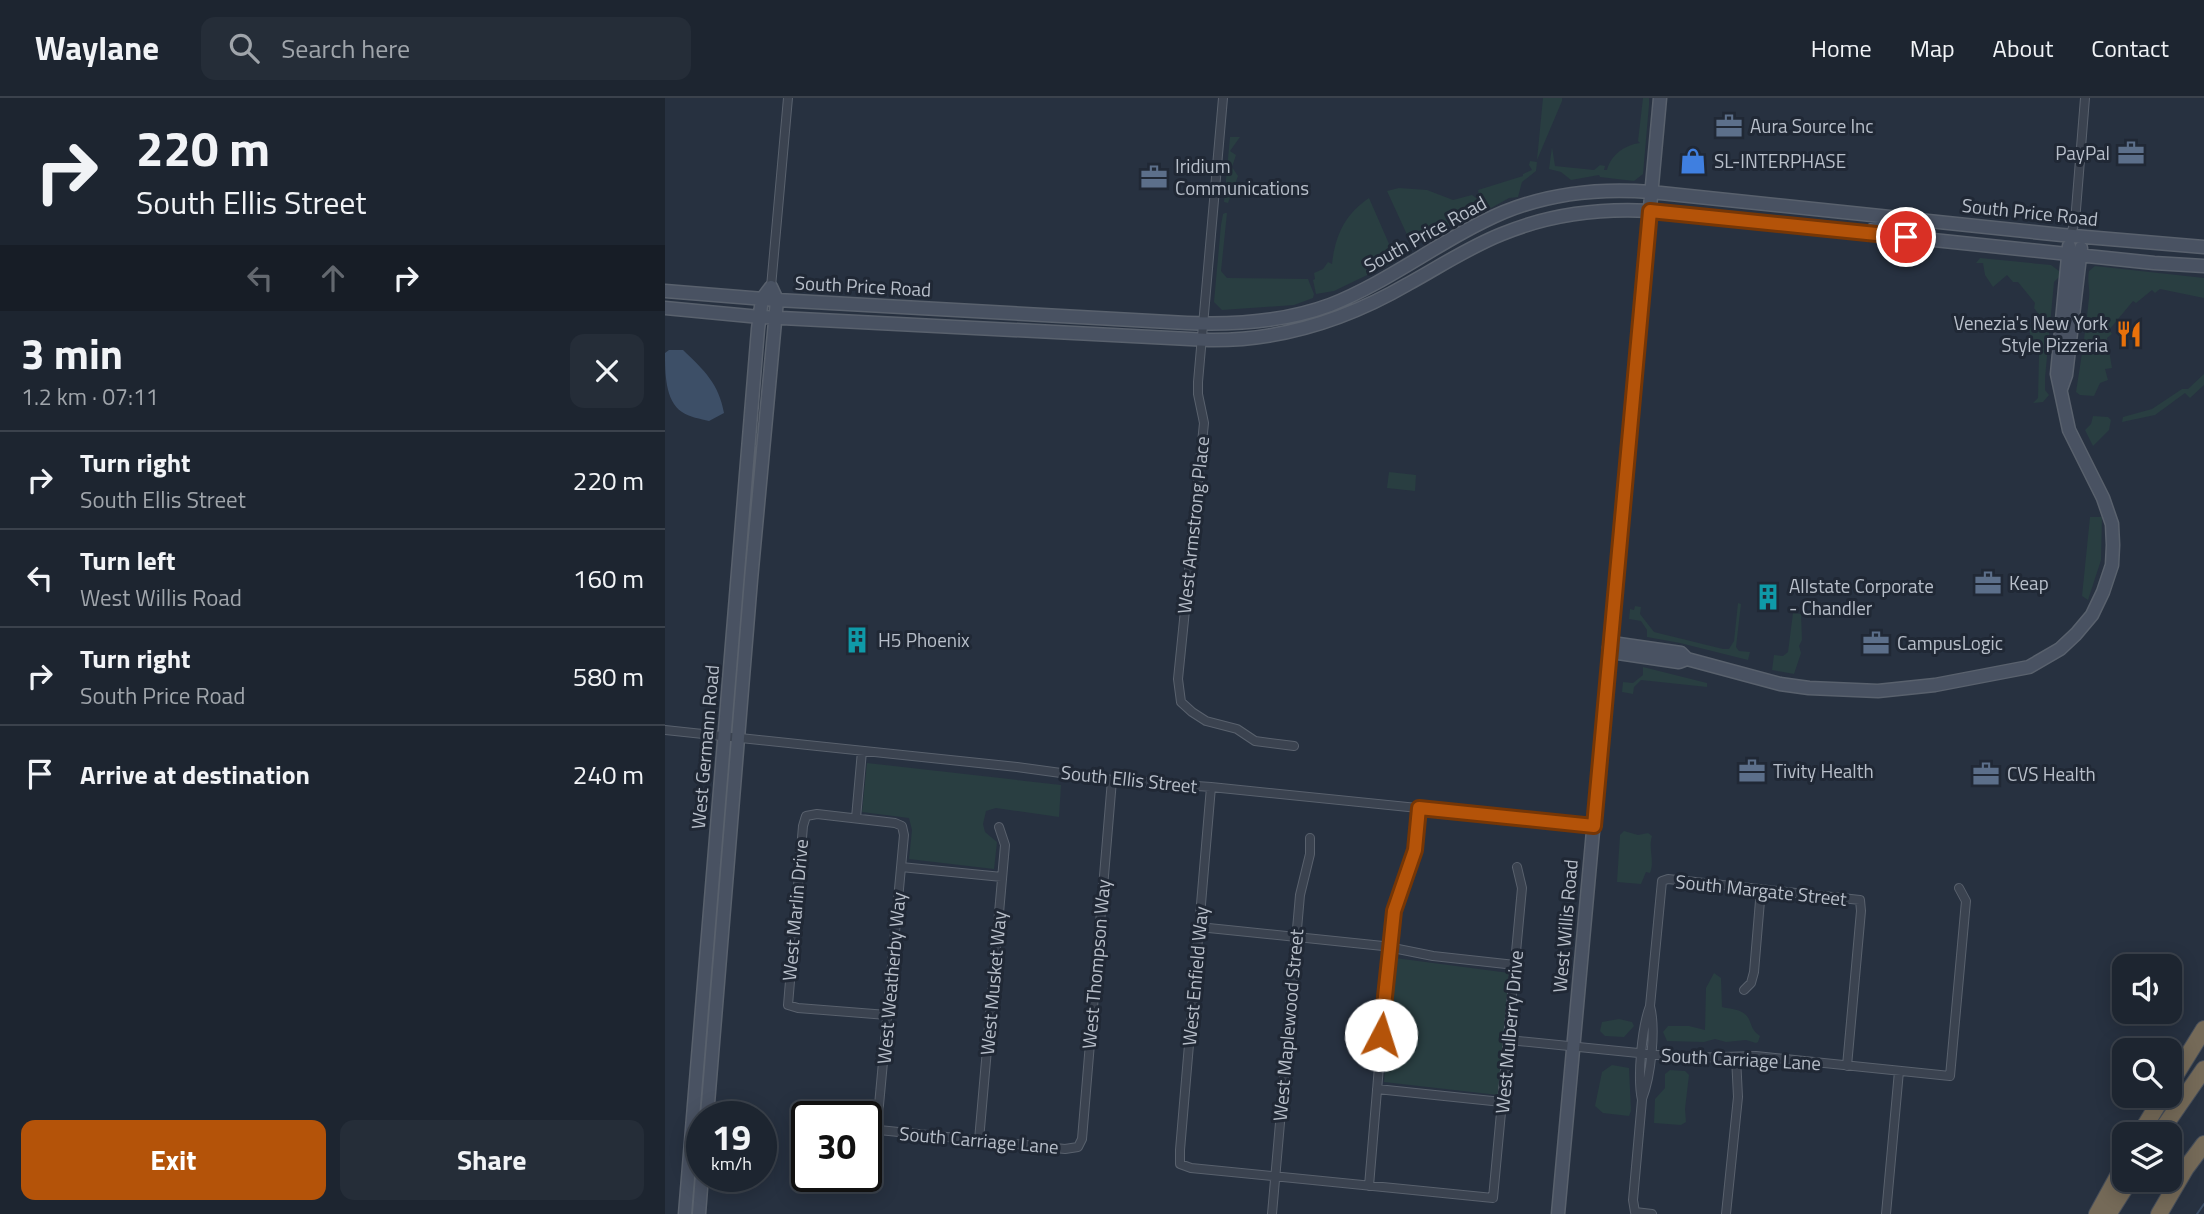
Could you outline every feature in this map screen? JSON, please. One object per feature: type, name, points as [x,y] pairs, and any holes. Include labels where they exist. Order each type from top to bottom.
[{"type":"highway","points":[[2182,1065],[2204,1030]]},
{"type":"highway","points":[[2166,1122],[2204,1069]]},
{"type":"highway","points":[[2162,1214],[2186,1168],[2204,1144]]},
{"type":"highway","points":[[2162,1214],[2204,1158]]},
{"type":"highway","points":[[2097,1214],[2112,1187]]},
{"type":"highway","points":[[2108,1214],[2122,1192]]},
{"type":"main road","name":"West Willis Road","points":[[1558,1214],[1660,98]]},
{"type":"main road","name":"South Price Road","points":[[665,291],[778,300],[1202,323],[1245,323],[1300,314],[1357,293],[1507,211],[1557,196],[1609,191],[1651,192],[2204,247]]},
{"type":"main road","name":"South Price Road","points":[[665,308],[776,318],[1235,340],[1273,336],[1330,322],[1354,312],[1481,242],[1532,223],[1583,212],[1650,211],[2204,266]]},
{"type":"main road","points":[[1809,227],[1830,219],[1846,220],[1856,213]]},
{"type":"main road","points":[[1867,233],[1877,227],[1905,226],[1918,219]]},
{"type":"main road","points":[[1420,277],[1422,266],[1479,225]]},
{"type":"main road","points":[[1609,648],[1619,653],[1679,662],[1687,659],[1780,684],[1878,691],[1920,687],[2029,667],[2060,649],[2077,634],[2097,604],[2108,581],[2113,545],[2112,524],[2103,498],[2069,430],[2061,390],[2066,375],[2076,236]]},
{"type":"main road","points":[[1354,312],[1373,295],[1408,274],[1409,264]]},
{"type":"main road","points":[[762,299],[771,287],[778,300]]},
{"type":"main road","name":"West Germann Road","points":[[708,1101],[762,299]]},
{"type":"main road","name":"West Germann Road","points":[[685,1214],[778,300]]},
{"type":"main road","points":[[699,1214],[701,1192]]},
{"type":"street","points":[[771,287],[789,98]]},
{"type":"street","name":"West Armstrong Place","points":[[1223,98],[1201,339],[1198,394],[1204,423],[1178,680],[1181,702],[1206,721],[1237,729],[1255,741],[1294,746]]},
{"type":"street","points":[[2076,236],[2085,98]]},
{"type":"street","name":"South Ellis Street","points":[[665,730],[1017,767],[1112,780],[1211,787],[1594,826]]},
{"type":"street","points":[[856,818],[862,751]]},
{"type":"street","name":"West Thompson Way","points":[[1078,1147],[1082,1139],[1112,780]]},
{"type":"street","name":"West Enfield Way","points":[[1211,787],[1180,1164],[1191,1168],[1276,1176]]},
{"type":"street","points":[[1276,1176],[1369,1186],[1389,947],[1394,911],[1415,850],[1419,808]]},
{"type":"street","name":"West Marlin Drive","points":[[856,818],[817,814],[806,816],[788,1005],[887,1015]]},
{"type":"street","name":"West Weatherby Way","points":[[856,818],[902,826],[901,867],[879,1101]]},
{"type":"street","name":"West Musket Way","points":[[979,1140],[1003,877],[1005,845],[999,827]]},
{"type":"street","name":"West Maplewood Street","points":[[1272,1214],[1300,895],[1310,854],[1310,838]]},
{"type":"street","points":[[901,867],[1003,877]]},
{"type":"street","name":"West Mulberry Drive","points":[[1369,1186],[1493,1198],[1522,888],[1517,867]]},
{"type":"street","name":"South Margate Street","points":[[1646,1053],[1653,1020],[1650,1006],[1662,881],[1668,879],[1860,900],[1847,1066]]},
{"type":"street","name":"South Carriage Lane","points":[[1508,1040],[1688,1058],[1756,1056],[1950,1076],[1966,901],[1959,888]]},
{"type":"street","points":[[1744,990],[1751,983],[1753,972],[1761,889]]},
{"type":"street","points":[[1199,927],[1389,947],[1433,956],[1515,965]]},
{"type":"street","points":[[1646,1053],[1647,1088],[1642,1100],[1633,1200],[1635,1212],[1652,1214]]},
{"type":"street","points":[[1726,1214],[1738,1097],[1736,1057]]},
{"type":"street","points":[[1886,1214],[1899,1071]]},
{"type":"street","points":[[1377,1089],[1502,1102]]},
{"type":"street","name":"South Carriage Lane","points":[[882,1130],[1065,1149],[1078,1147]]},
{"type":"green space","points":[[1543,98],[1562,98],[1562,101],[1537,160]]},
{"type":"green space","points":[[1643,98],[1649,98],[1649,105],[1643,174],[1634,181],[1599,175],[1571,180],[1561,172],[1549,169],[1552,147],[1555,166],[1594,170],[1600,165],[1607,170],[1619,152],[1640,143],[1638,141]]},
{"type":"green space","points":[[1230,137],[1240,137],[1230,151],[1236,155],[1232,167],[1238,176],[1228,203],[1224,202]]},
{"type":"green space","points":[[1530,161],[1537,162],[1536,171],[1522,182],[1518,197],[1509,198],[1491,208],[1479,195],[1478,190],[1523,176],[1532,170]]},
{"type":"green space","points":[[1399,188],[1427,190],[1453,200],[1477,196],[1486,206],[1485,210],[1420,242],[1409,239],[1387,191]]},
{"type":"green space","points":[[1369,198],[1393,253],[1390,264],[1334,291],[1316,294],[1314,273],[1323,269],[1328,262],[1332,264],[1343,226],[1354,211]]},
{"type":"green space","points":[[1227,213],[1221,271],[1227,278],[1308,279],[1313,298],[1294,305],[1222,310],[1214,302],[1221,225],[1223,214]]},
{"type":"green space","points":[[1980,258],[2051,265],[2059,271],[2059,277],[2054,282],[2045,378],[2045,390],[2049,395],[2043,402],[2033,403],[2038,398],[2039,355],[2042,351],[2032,344],[2029,328],[2041,317],[2034,308],[2035,303],[2018,282],[2013,282],[2007,275],[1993,287],[1985,275],[1983,263],[1976,263]]},
{"type":"green space","points":[[2095,266],[2204,278],[2204,298],[2160,289],[2155,293],[2152,290],[2136,303],[2133,301],[2109,330],[2112,334],[2107,338],[2112,368],[2105,369],[2108,380],[2100,383],[2094,396],[2076,392],[2088,310],[2089,271]]},
{"type":"green space","points":[[2204,374],[2204,385],[2190,398],[2185,393],[2155,415],[2122,422],[2123,417],[2152,409],[2182,389],[2188,389]]},
{"type":"green space","points":[[2093,416],[2108,417],[2111,420],[2109,430],[2093,446],[2085,430],[2091,424]]},
{"type":"green space","points":[[1389,472],[1416,475],[1415,491],[1387,488]]},
{"type":"green space","points":[[2090,517],[2102,517],[2101,560],[2088,600],[2082,596]]},
{"type":"green space","points":[[1738,603],[1741,604],[1736,647],[1739,651],[1750,652],[1748,660],[1647,637],[1647,630],[1641,621],[1629,619],[1630,609],[1641,607],[1640,614],[1654,632],[1729,649],[1734,641]]},
{"type":"green space","points":[[1793,613],[1801,614],[1802,640],[1794,674],[1772,670],[1774,655],[1783,656],[1788,652]]},
{"type":"green space","points":[[1643,667],[1707,683],[1707,687],[1641,680],[1634,687],[1633,694],[1622,692],[1623,682],[1633,683],[1643,675]]},
{"type":"green space","points":[[867,763],[1061,785],[1059,817],[996,808],[986,811],[983,824],[985,832],[997,842],[994,869],[909,859],[912,830],[909,818],[862,812]]},
{"type":"green space","points":[[1624,831],[1638,835],[1648,833],[1652,836],[1650,873],[1646,872],[1641,884],[1617,882],[1620,835]]},
{"type":"green space","points":[[1395,958],[1509,973],[1498,1095],[1384,1082]]},
{"type":"green space","points":[[1714,973],[1721,978],[1722,1007],[1738,1010],[1746,1015],[1760,1036],[1758,1042],[1726,1042],[1715,1039],[1704,1042],[1667,1041],[1663,1032],[1668,1026],[1689,1026],[1705,1030],[1706,988]]},
{"type":"green space","points":[[1619,1019],[1632,1022],[1634,1026],[1624,1037],[1605,1036],[1600,1031],[1602,1022]]},
{"type":"green space","points":[[1612,1065],[1629,1068],[1629,1116],[1603,1113],[1595,1106],[1602,1072]]},
{"type":"green space","points":[[1670,1070],[1685,1071],[1689,1075],[1686,1122],[1681,1125],[1654,1123],[1655,1099],[1665,1088],[1665,1074]]},
{"type":"water","points":[[669,350],[683,350],[704,371],[718,394],[724,413],[709,421],[688,415],[676,407],[669,394],[666,377],[665,353]]},
{"type":"waterway","points":[[2197,1214],[2204,1204]]},
{"type":"place","name":"Aura Source Inc","points":[[1729,126]]},
{"type":"place","name":"PayPal","points":[[2131,153]]},
{"type":"place","name":"SL-INTERPHASE","points":[[1693,161]]},
{"type":"place","name":"Iridium Communications","points":[[1154,177]]},
{"type":"place","name":"Venezia's New York Style Pizzeria","points":[[2129,334]]},
{"type":"place","name":"Keap","points":[[1988,583]]},
{"type":"place","name":"Allstate Corporate - Chandler","points":[[1768,597]]},
{"type":"place","name":"H5 Phoenix","points":[[857,640]]},
{"type":"place","name":"CampusLogic","points":[[1876,643]]},
{"type":"place","name":"Tivity Health","points":[[1752,771]]},
{"type":"place","name":"CVS Health","points":[[1986,774]]},
{"type":"route","points":[[1381,1035],[1394,911],[1415,850],[1419,808],[1594,826],[1650,211],[1906,237]]}]
